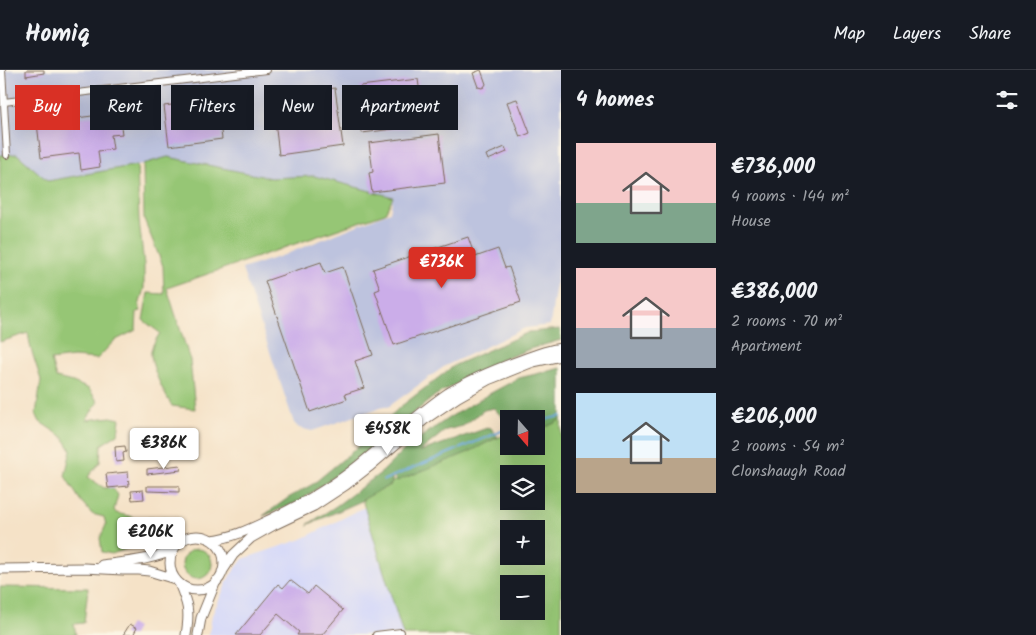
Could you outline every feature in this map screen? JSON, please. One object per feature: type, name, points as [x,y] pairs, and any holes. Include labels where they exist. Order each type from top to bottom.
[{"type":"main road","points":[[186,635],[188,606],[170,565],[170,557],[179,543],[188,538],[199,536],[211,540],[222,539],[251,528],[295,507],[358,466],[426,410],[461,385],[504,366],[552,349],[561,348]]},
{"type":"main road","points":[[0,568],[84,568],[149,571],[177,581],[191,589],[198,590],[211,586],[233,555],[251,538],[314,506],[346,486],[424,420],[458,397],[488,380],[533,362],[561,356]]},
{"type":"main road","points":[[211,540],[218,547],[223,557],[222,572]]},
{"type":"main road","points":[[84,568],[148,558],[166,554],[173,550]]},
{"type":"main road","points":[[198,635],[201,618],[216,581]]},
{"type":"street","points":[[2,70],[7,156]]},
{"type":"street","points":[[4,102],[267,70]]},
{"type":"street","points":[[376,635],[401,632]]},
{"type":"shaded area","points":[[0,70],[561,70],[561,250],[550,325],[525,328],[445,366],[388,407],[382,407],[312,431],[299,428],[294,423],[242,269],[284,255],[390,212],[393,197],[314,176],[271,178],[168,157],[143,164],[47,181],[17,154],[0,155]]},
{"type":"shaded area","points":[[365,507],[403,635],[209,635],[212,615],[230,576],[243,559],[302,539]]},
{"type":"green space","points":[[17,154],[48,181],[137,165],[144,288],[139,306],[141,311],[137,312],[136,330],[114,341],[97,359],[73,357],[51,360],[56,378],[73,382],[89,389],[98,402],[86,420],[111,417],[120,419],[118,434],[101,445],[100,462],[88,477],[104,488],[112,487],[118,495],[114,510],[116,513],[140,520],[137,528],[148,518],[167,517],[165,528],[158,542],[163,549],[150,551],[143,543],[112,554],[102,552],[100,538],[106,525],[104,517],[92,514],[80,500],[65,476],[71,450],[63,437],[40,422],[36,414],[41,380],[28,333],[0,342],[0,155]]},
{"type":"green space","points":[[168,157],[271,178],[314,176],[393,197],[385,213],[167,288],[190,360],[195,409],[172,406],[169,401],[158,379],[151,357],[151,351],[160,333],[143,320],[148,293],[164,294],[163,266],[144,219],[143,164]]},
{"type":"green space","points":[[560,329],[561,340],[501,360],[436,395],[346,468],[299,502],[263,516],[288,498],[313,484],[360,445],[400,407],[455,365],[529,332]]},
{"type":"green space","points":[[561,368],[561,419],[545,427],[545,410],[500,410],[500,415],[494,408],[484,410],[463,426],[446,430],[419,452],[490,427],[498,437],[469,452],[397,481],[393,476],[391,485],[359,502],[307,525],[382,472],[408,446],[450,417],[519,378]]},
{"type":"green space","points":[[561,419],[561,635],[403,635],[362,499],[378,488],[500,437],[500,455],[545,455],[545,423]]},
{"type":"green space","points":[[197,549],[208,553],[212,564],[208,575],[197,579],[186,575],[182,564],[186,553]]},
{"type":"green space","points":[[0,587],[88,588],[84,623],[74,624],[76,635],[0,635]]},
{"type":"building","points":[[26,70],[44,70],[44,73],[26,76]]},
{"type":"building","points":[[481,70],[486,84],[482,88],[478,87],[473,73]]},
{"type":"building","points":[[418,79],[419,85],[368,85]]},
{"type":"building","points":[[332,88],[335,88],[343,146],[279,155],[276,130],[332,130]]},
{"type":"building","points":[[517,99],[530,133],[520,137],[507,102]]},
{"type":"building","points":[[171,105],[171,130],[221,130],[222,139],[169,146],[164,106]]},
{"type":"building","points":[[90,116],[90,130],[121,130],[122,134],[111,135],[113,149],[98,151],[100,167],[81,170],[79,153],[41,158],[38,130],[80,130],[80,118]]},
{"type":"building","points":[[362,130],[385,130],[362,133]]},
{"type":"building","points":[[439,134],[445,183],[372,192],[369,173],[373,172],[369,143]]},
{"type":"building","points":[[505,147],[507,152],[488,160],[486,155]]},
{"type":"building","points":[[468,237],[475,257],[498,249],[505,268],[509,267],[521,302],[394,345],[375,291],[380,289],[373,269]]},
{"type":"building","points":[[321,262],[325,273],[343,267],[373,355],[355,361],[364,388],[345,394],[347,399],[310,412],[265,281]]},
{"type":"building","points":[[125,446],[126,452],[123,453],[124,461],[116,462],[115,447]]},
{"type":"building","points":[[180,465],[181,470],[147,474],[147,469]]},
{"type":"building","points":[[128,472],[129,486],[108,488],[106,474]]},
{"type":"building","points":[[147,486],[179,486],[179,492],[147,491]]},
{"type":"building","points":[[143,490],[144,499],[132,500],[131,491]]},
{"type":"building","points":[[290,580],[308,594],[314,586],[343,610],[322,635],[297,635],[299,632],[278,614],[260,635],[236,635],[278,584],[283,588]]},
{"type":"building","points":[[130,624],[137,628],[133,635],[123,635]]},
{"type":"waterway","points":[[545,420],[561,416]]},
{"type":"waterway","points":[[384,480],[500,432]]}]
